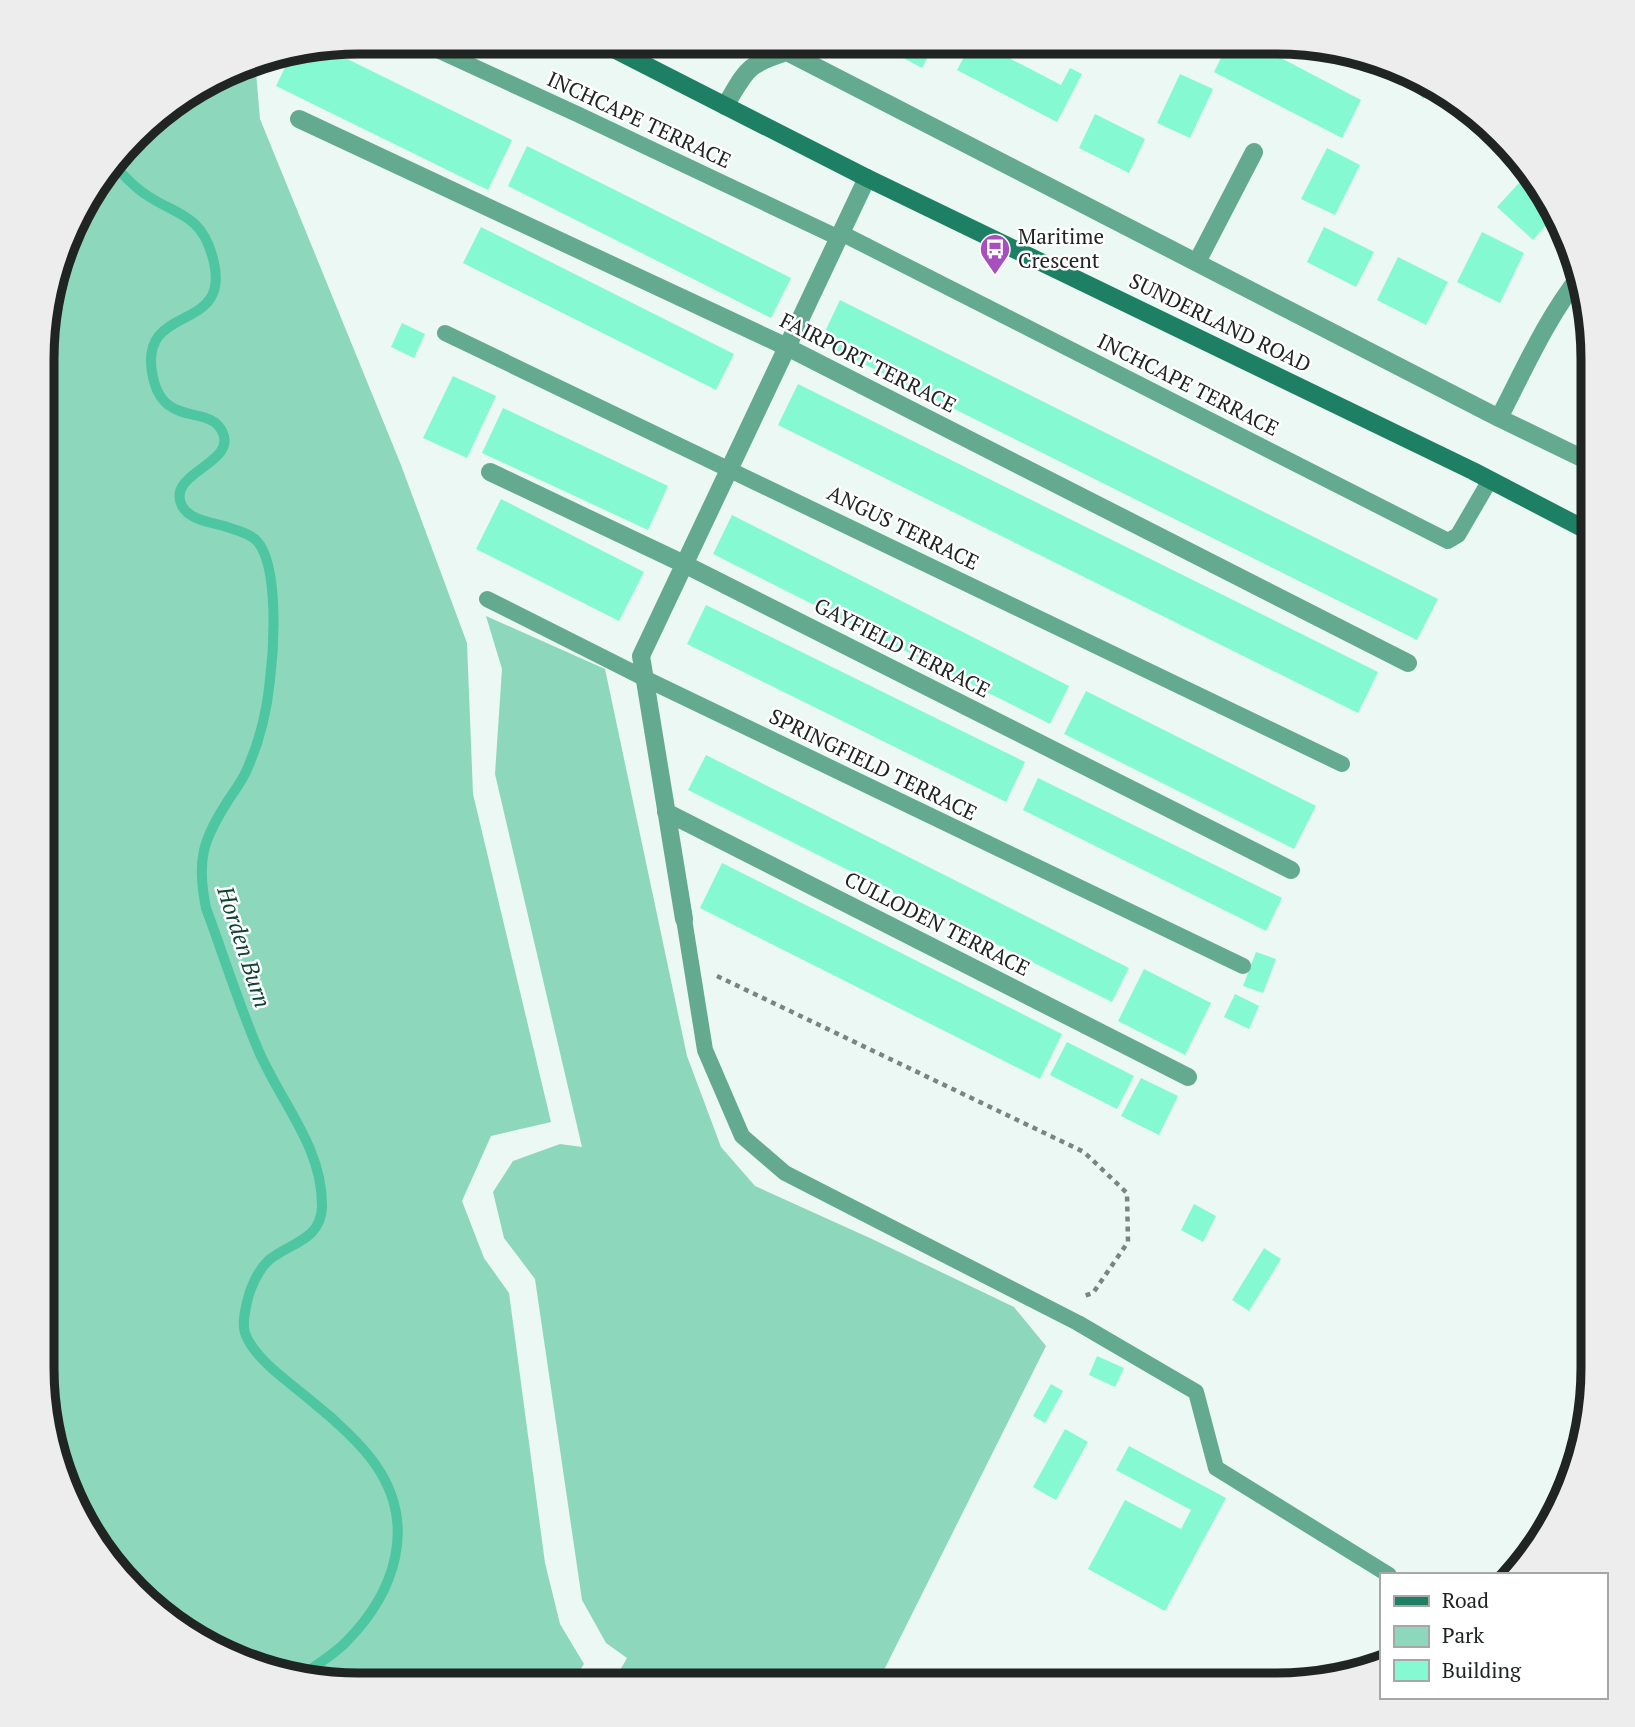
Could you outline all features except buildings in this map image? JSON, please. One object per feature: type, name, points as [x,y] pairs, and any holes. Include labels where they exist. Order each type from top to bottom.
[{"type":"main road","name":"SUNDERLAND ROAD","points":[[623,54],[867,178],[1490,480],[1581,527]]},
{"type":"street","points":[[725,106],[747,69],[761,60],[780,54]]},
{"type":"street","points":[[791,54],[1581,458]]},
{"type":"street","name":"FAIRPORT TERRACE","points":[[299,119],[787,347],[1408,663]]},
{"type":"street","points":[[1197,262],[1254,152]]},
{"type":"street","points":[[684,919],[640,656],[867,178]]},
{"type":"street","points":[[1499,418],[1536,346],[1572,287]]},
{"type":"street","name":"GAYFIELD TERRACE","points":[[490,472],[684,564],[1291,870]]},
{"type":"street","name":"CULLODEN TERRACE","points":[[666,812],[1188,1077]]},
{"type":"lane","name":"INCHCAPE TERRACE","points":[[446,54],[840,235],[1448,541],[1458,535],[1490,480]]},
{"type":"lane","name":"ANGUS TERRACE","points":[[445,333],[1342,764]]},
{"type":"lane","name":"SPRINGFIELD TERRACE","points":[[487,599],[644,678],[1243,966]]},
{"type":"lane","points":[[684,919],[705,1050],[742,1136],[785,1173],[1047,1308],[1196,1392],[1216,1468],[1386,1573]]},
{"type":"path","points":[[691,964],[1084,1152],[1127,1193],[1128,1242],[1093,1293],[1047,1308]]},
{"type":"green space","points":[[256,72],[260,119],[401,465],[467,643],[473,794],[551,1122],[491,1136],[462,1201],[484,1258],[509,1293],[545,1563],[560,1624],[584,1664],[578,1673],[360,1673],[300,1667],[243,1650],[207,1632],[174,1610],[130,1569],[95,1520],[77,1484],[60,1427],[54,1367],[54,360],[57,320],[70,261],[77,243],[95,207],[117,174],[158,130],[174,117],[207,95]]},
{"type":"green space","points":[[486,616],[605,669],[687,1056],[721,1147],[755,1186],[1014,1307],[1046,1346],[882,1673],[618,1673],[627,1658],[606,1643],[582,1600],[535,1279],[504,1238],[493,1192],[513,1161],[560,1144],[582,1147],[495,774],[502,669]]},
{"type":"waterway","name":"Horden Burn","points":[[120,171],[141,191],[193,223],[207,241],[216,280],[211,297],[200,309],[160,335],[152,350],[152,372],[157,390],[165,402],[174,409],[206,418],[222,431],[224,442],[221,452],[183,485],[180,494],[182,506],[195,517],[250,535],[257,541],[264,553],[272,588],[273,648],[269,691],[262,725],[246,771],[213,826],[204,850],[203,891],[206,908],[250,1030],[266,1067],[308,1144],[320,1185],[322,1207],[320,1218],[310,1234],[269,1260],[258,1274],[248,1297],[244,1329],[250,1343],[266,1363],[339,1425],[375,1464],[388,1487],[396,1510],[398,1534],[395,1557],[378,1601],[347,1641],[312,1669]]},
{"type":"place","name":"Maritime Crescent","points":[[995,276]]}]
